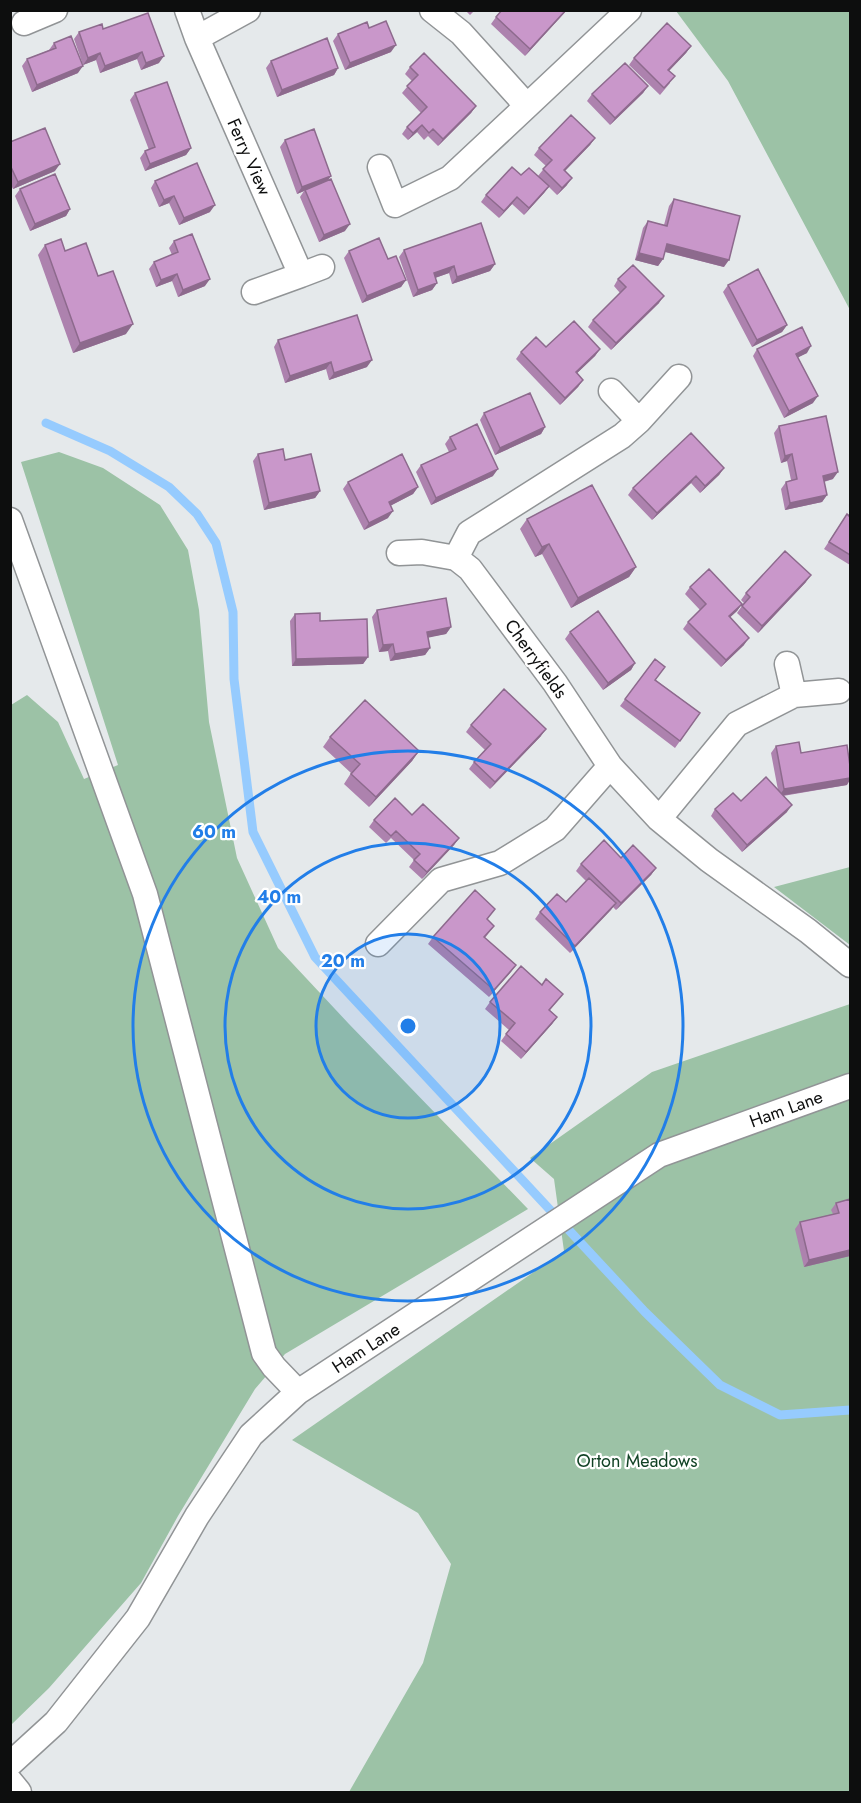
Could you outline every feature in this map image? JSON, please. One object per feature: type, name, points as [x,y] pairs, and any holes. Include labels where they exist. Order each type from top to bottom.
[{"type":"street","points":[[24,23],[55,10]]},
{"type":"street","name":"Ferry View","points":[[187,10],[197,38],[312,271],[254,292]]},
{"type":"street","points":[[197,38],[248,10]]},
{"type":"street","points":[[432,10],[461,33],[527,106]]},
{"type":"street","points":[[380,167],[395,205],[450,178],[628,10]]},
{"type":"street","points":[[399,553],[422,552],[456,558],[469,533],[622,436],[639,421],[679,377]]},
{"type":"street","points":[[611,391],[639,421]]},
{"type":"street","points":[[10,520],[145,894],[264,1353],[298,1392]]},
{"type":"street","name":"Cherryfields","points":[[456,558],[470,569],[555,683],[610,766],[659,819],[709,860],[808,931],[850,965]]},
{"type":"street","points":[[787,664],[794,695]]},
{"type":"street","points":[[659,819],[737,724],[794,695],[839,691]]},
{"type":"street","points":[[378,944],[441,880],[500,863],[555,829],[610,766]]},
{"type":"street","name":"Ham Lane","points":[[10,1764],[56,1722],[138,1618],[197,1516],[251,1435],[298,1392],[659,1155],[850,1086]]},
{"type":"street","points":[[10,1782],[19,1792]]},
{"type":"green space","points":[[676,11],[850,11],[850,310],[728,81]]},
{"type":"green space","points":[[59,452],[103,468],[160,505],[188,550],[199,610],[209,722],[237,858],[278,948],[528,1209],[285,1354],[255,1389],[178,1516],[141,1583],[49,1688],[11,1725],[11,705],[27,695],[58,722],[84,779],[118,765],[21,462]]},
{"type":"green space","points":[[850,867],[850,945],[774,887]]},
{"type":"green space","name":"Orton Meadows","points":[[850,1004],[850,1792],[349,1792],[423,1663],[451,1564],[418,1513],[292,1440],[564,1251],[554,1179],[530,1158],[652,1072]]},
{"type":"building","points":[[502,10],[566,10],[530,49],[496,17]]},
{"type":"building","points":[[148,13],[164,56],[146,63],[142,52],[105,66],[100,53],[88,58],[79,32],[102,24],[103,29]]},
{"type":"building","points":[[386,21],[396,45],[350,63],[338,34],[367,22],[369,28]]},
{"type":"building","points":[[667,23],[691,46],[668,70],[675,76],[664,88],[634,58]]},
{"type":"building","points":[[71,36],[83,66],[37,85],[27,59],[56,48],[54,43]]},
{"type":"building","points":[[327,38],[338,68],[282,90],[271,61]]},
{"type":"building","points":[[424,53],[476,106],[443,139],[433,129],[429,133],[422,125],[413,133],[407,127],[427,107],[407,86],[418,75],[410,67]]},
{"type":"building","points":[[625,63],[648,86],[615,118],[592,94]]},
{"type":"building","points":[[167,82],[191,148],[150,164],[145,151],[155,147],[135,93]]},
{"type":"building","points":[[571,115],[595,138],[564,170],[572,178],[562,188],[543,169],[552,160],[539,148]]},
{"type":"building","points":[[45,128],[60,164],[18,182],[10,165],[10,142]]},
{"type":"building","points":[[314,129],[331,176],[302,187],[285,140]]},
{"type":"building","points":[[197,163],[215,205],[184,218],[174,196],[164,200],[155,181]]},
{"type":"building","points":[[512,167],[521,175],[529,168],[549,186],[529,208],[517,197],[504,211],[486,195]]},
{"type":"building","points":[[55,174],[70,209],[35,224],[20,189]]},
{"type":"building","points":[[331,179],[350,224],[324,235],[305,190]]},
{"type":"building","points":[[674,199],[740,216],[729,260],[667,244],[663,259],[639,253],[648,221],[667,226]]},
{"type":"building","points":[[481,223],[495,264],[457,277],[454,266],[434,273],[437,283],[418,290],[404,250]]},
{"type":"building","points":[[192,234],[210,279],[183,290],[177,274],[161,280],[154,262],[178,252],[174,241]]},
{"type":"building","points":[[379,238],[388,259],[396,256],[406,280],[367,296],[349,251]]},
{"type":"building","points":[[61,239],[65,251],[86,243],[98,276],[113,271],[133,324],[80,343],[45,245]]},
{"type":"building","points":[[633,265],[664,296],[616,343],[593,320],[626,287],[618,279]]},
{"type":"building","points":[[758,269],[787,325],[757,340],[728,285]]},
{"type":"building","points":[[357,315],[372,360],[334,373],[331,362],[290,376],[278,340]]},
{"type":"building","points":[[574,321],[600,349],[576,372],[583,380],[565,398],[521,352],[536,337],[546,347]]},
{"type":"building","points":[[802,327],[811,346],[796,354],[818,396],[789,411],[757,349]]},
{"type":"building","points":[[530,393],[545,427],[500,448],[484,413]]},
{"type":"building","points":[[826,416],[838,472],[823,476],[827,495],[790,503],[786,482],[797,479],[792,454],[785,456],[779,426]]},
{"type":"building","points":[[477,424],[498,469],[436,498],[421,465],[456,449],[450,437]]},
{"type":"building","points":[[691,433],[724,468],[705,486],[696,476],[657,513],[633,488]]},
{"type":"building","points":[[283,449],[285,460],[311,454],[320,491],[269,503],[258,454]]},
{"type":"building","points":[[402,454],[418,487],[389,502],[393,511],[369,523],[348,482]]},
{"type":"building","points":[[592,485],[636,567],[578,598],[549,544],[542,547],[527,519]]},
{"type":"building","points":[[850,513],[850,555],[829,542],[847,514],[849,516]]},
{"type":"building","points":[[785,551],[811,575],[762,626],[742,606],[750,597],[746,593]]},
{"type":"building","points":[[709,569],[742,604],[729,616],[749,638],[726,660],[688,622],[706,604],[690,587]]},
{"type":"building","points":[[446,598],[451,627],[427,632],[430,648],[395,654],[393,644],[383,645],[377,610]]},
{"type":"building","points":[[598,611],[635,663],[608,683],[570,632]]},
{"type":"building","points":[[320,613],[320,621],[367,619],[368,657],[296,659],[295,614]]},
{"type":"building","points":[[655,659],[665,667],[655,680],[700,713],[680,741],[625,699]]},
{"type":"building","points":[[504,689],[546,729],[495,782],[474,762],[491,744],[471,725]]},
{"type":"building","points":[[365,700],[419,751],[376,797],[351,774],[360,764],[330,737]]},
{"type":"building","points":[[799,742],[801,753],[847,745],[850,778],[784,789],[776,746]]},
{"type":"building","points":[[766,777],[792,805],[747,845],[715,809],[733,793],[741,801]]},
{"type":"building","points":[[395,798],[412,815],[423,804],[459,838],[427,872],[414,860],[420,854],[396,831],[391,836],[374,820]]},
{"type":"building","points":[[604,840],[621,858],[633,845],[656,868],[621,903],[581,864]]},
{"type":"building","points":[[589,878],[616,903],[575,946],[540,912],[557,894],[566,902]]},
{"type":"building","points":[[475,890],[495,909],[487,919],[494,926],[484,937],[516,965],[494,990],[433,937]]},
{"type":"building","points":[[521,966],[542,985],[546,979],[563,994],[549,1010],[557,1017],[526,1052],[506,1034],[515,1023],[490,1002]]},
{"type":"building","points":[[850,1199],[850,1250],[809,1260],[800,1222],[839,1213],[836,1203]]},
{"type":"waterway","points":[[46,423],[110,451],[169,487],[197,514],[216,543],[233,612],[234,679],[253,832],[315,957],[645,1312],[720,1385],[780,1415],[850,1410]]}]
